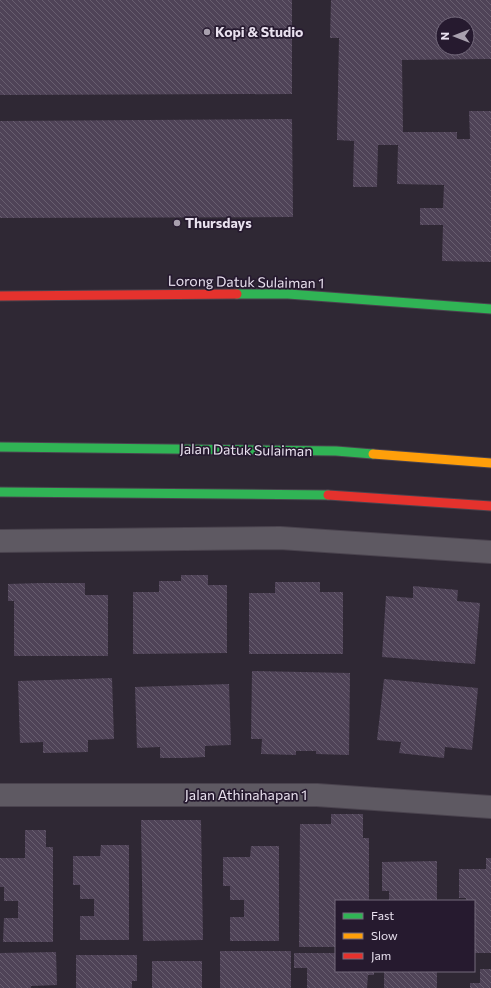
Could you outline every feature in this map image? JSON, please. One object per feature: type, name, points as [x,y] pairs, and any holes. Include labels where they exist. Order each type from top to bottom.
[{"type":"main road","name":"Lorong Datuk Sulaiman 1","points":[[0,296],[288,294],[491,309]]},
{"type":"main road","name":"Jalan Datuk Sulaiman","points":[[0,447],[336,451],[491,463]]},
{"type":"main road","points":[[0,492],[340,495],[491,506]]},
{"type":"street","points":[[0,541],[280,538],[491,552]]},
{"type":"street","name":"Jalan Athinahapan 1","points":[[0,795],[317,795],[491,807]]},
{"type":"building","points":[[0,0],[292,0],[292,94],[0,95]]},
{"type":"building","points":[[331,0],[491,0],[491,59],[402,60],[403,132],[457,132],[457,139],[470,139],[469,111],[491,111],[491,262],[442,261],[443,225],[420,225],[420,208],[443,208],[444,185],[397,184],[398,145],[378,145],[377,187],[353,187],[354,141],[337,140],[339,38],[330,38]]},
{"type":"building","points":[[292,119],[293,217],[0,218],[0,121]]},
{"type":"building","points":[[181,575],[208,575],[208,585],[227,585],[227,653],[133,654],[133,592],[159,592],[159,581],[181,581]]},
{"type":"building","points":[[275,582],[320,582],[320,592],[343,592],[343,654],[249,654],[249,593],[275,593]]},
{"type":"building","points":[[85,583],[85,595],[108,595],[108,656],[14,656],[14,601],[8,601],[8,584]]},
{"type":"building","points":[[413,586],[458,590],[457,601],[480,603],[475,664],[382,657],[386,596],[413,598]]},
{"type":"building","points":[[252,671],[350,673],[349,755],[316,754],[316,751],[296,751],[296,755],[261,754],[262,739],[251,739]]},
{"type":"building","points":[[112,678],[114,739],[88,740],[88,752],[43,753],[43,742],[20,743],[18,681]]},
{"type":"building","points":[[384,679],[478,688],[472,750],[445,747],[444,758],[399,753],[401,742],[377,740]]},
{"type":"building","points":[[229,684],[231,745],[205,746],[205,757],[183,758],[160,758],[160,747],[137,748],[135,687]]},
{"type":"building","points":[[331,814],[363,814],[363,838],[369,838],[369,900],[335,900],[335,947],[299,947],[300,824],[331,824]]},
{"type":"building","points":[[141,820],[201,820],[203,940],[143,941]]},
{"type":"building","points":[[25,830],[46,830],[46,847],[53,847],[53,942],[3,942],[4,918],[18,918],[18,901],[4,901],[4,887],[0,887],[0,858],[25,858]]},
{"type":"building","points":[[101,845],[129,845],[129,940],[80,940],[80,916],[94,916],[94,899],[80,899],[80,885],[73,885],[73,856],[100,856]]},
{"type":"building","points":[[251,846],[279,846],[279,941],[230,941],[230,917],[244,917],[244,900],[230,900],[230,886],[223,886],[223,857],[250,857]]},
{"type":"building","points":[[486,858],[491,858],[491,953],[475,953],[475,900],[459,898],[459,869],[486,869]]},
{"type":"building","points":[[437,861],[437,900],[389,900],[389,891],[382,891],[382,862]]},
{"type":"building","points":[[220,951],[291,951],[291,988],[220,988]]},
{"type":"building","points":[[56,952],[57,985],[31,986],[31,988],[0,988],[0,953]]},
{"type":"building","points":[[294,953],[335,953],[335,972],[374,972],[374,975],[368,975],[367,988],[307,988],[307,968],[294,968]]},
{"type":"building","points":[[76,955],[137,955],[137,981],[132,981],[132,988],[76,988]]},
{"type":"building","points":[[152,961],[202,961],[202,988],[152,988]]},
{"type":"building","points":[[480,969],[491,969],[491,988],[470,988],[470,983],[480,983]]},
{"type":"building","points":[[384,972],[437,972],[437,988],[384,988]]},
{"type":"traffic: fast","points":[[237,294],[288,294],[491,309]]},
{"type":"traffic: fast","points":[[0,447],[336,451],[373,454]]},
{"type":"traffic: fast","points":[[0,492],[328,495]]},
{"type":"traffic: slow","points":[[373,454],[491,463]]},
{"type":"traffic: jam","points":[[0,296],[237,294]]},
{"type":"traffic: jam","points":[[328,495],[491,506]]},
{"type":"place","name":"Kopi & Studio","points":[[207,32]]},
{"type":"place","name":"Thursdays","points":[[177,223]]}]
